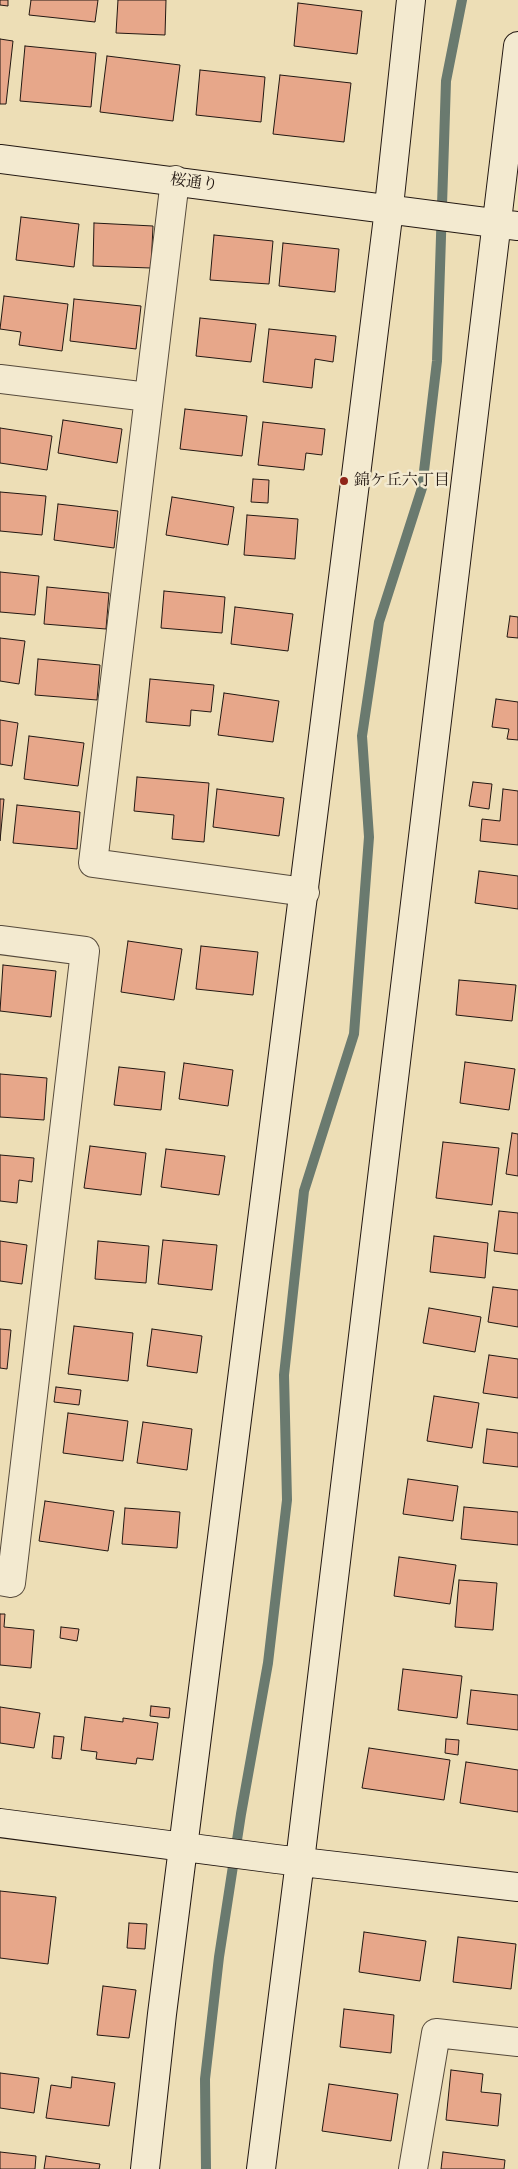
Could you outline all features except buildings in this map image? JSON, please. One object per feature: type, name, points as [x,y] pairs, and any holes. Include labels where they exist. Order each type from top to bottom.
[{"type":"street","points":[[145,2169],[162,2014],[195,1849],[305,892],[397,210],[411,0]]},
{"type":"street","points":[[261,2169],[288,1860],[518,46]]},
{"type":"street","name":"桜通り","points":[[0,159],[175,180],[496,223]]},
{"type":"street","points":[[175,180],[93,863],[305,892]]},
{"type":"street","points":[[0,379],[148,396]]},
{"type":"street","points":[[0,940],[85,951],[12,1582],[0,1581]]},
{"type":"street","points":[[0,1823],[195,1849],[518,1887]]},
{"type":"street","points":[[413,2169],[436,2033],[518,2042]]},
{"type":"waterway","points":[[206,2169],[205,2079],[219,1957],[241,1814],[268,1663],[287,1500],[284,1375],[304,1191],[354,1034],[369,837],[362,736],[379,622],[422,488],[437,361],[446,81],[462,0]]},
{"type":"place","name":"錦ケ丘六丁目","points":[[344,481]]}]
